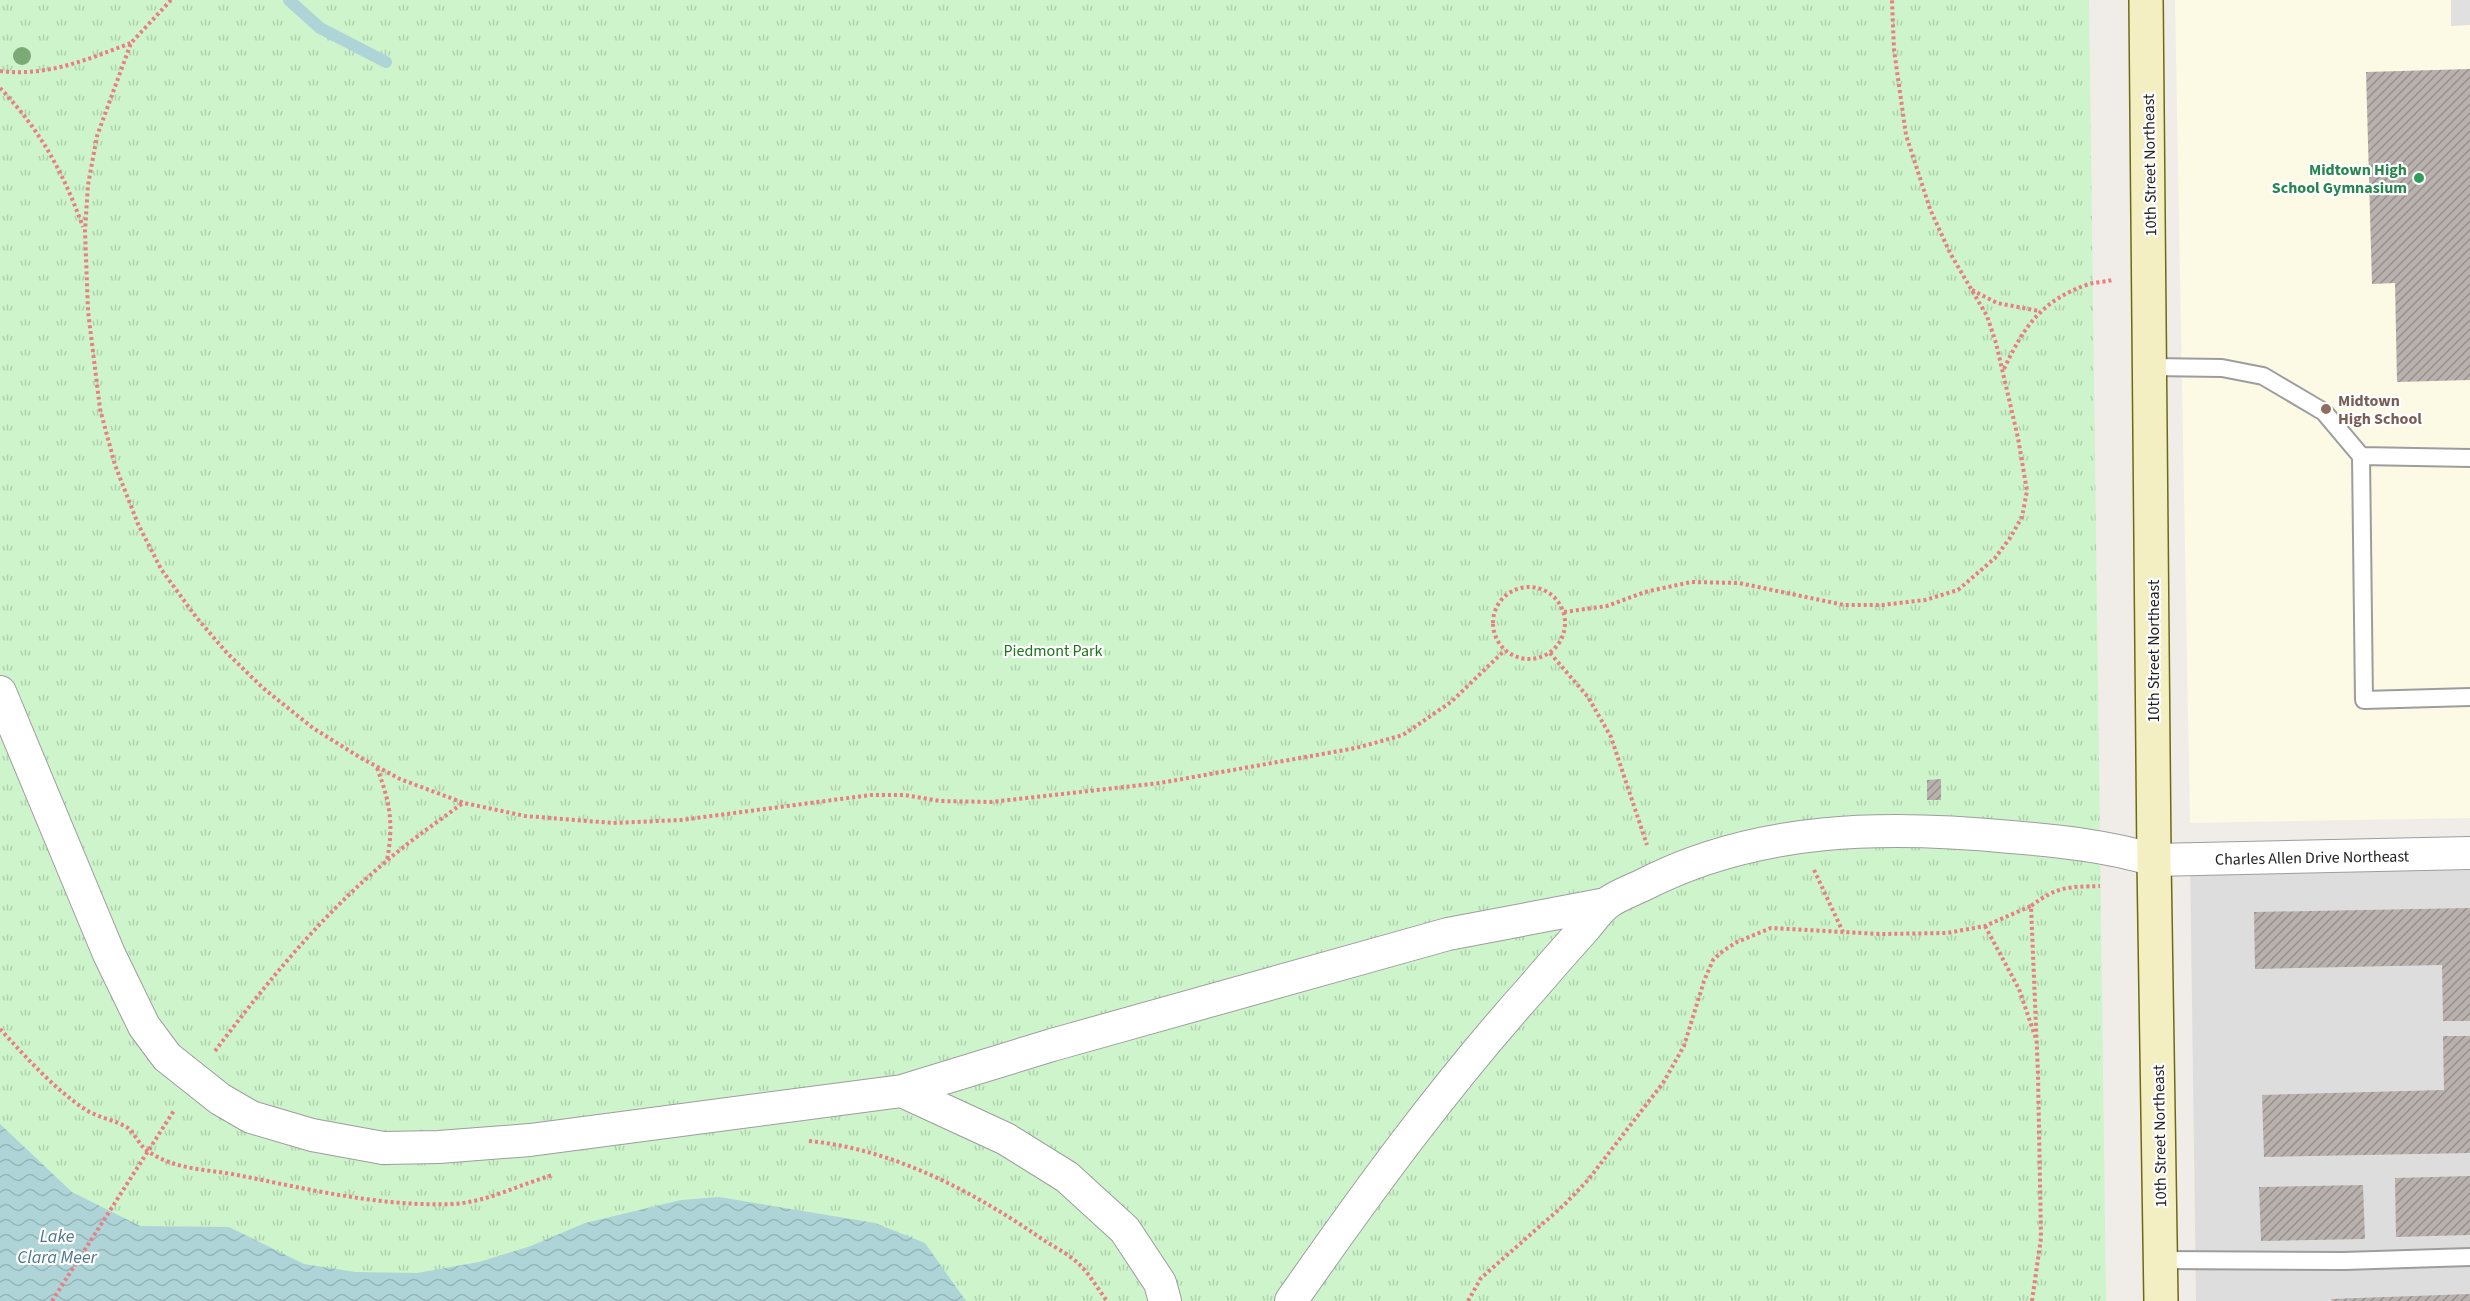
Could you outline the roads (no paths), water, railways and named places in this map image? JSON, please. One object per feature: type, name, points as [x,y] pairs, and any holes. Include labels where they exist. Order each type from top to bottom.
[{"type":"main road","name":"10th Street Northeast","points":[[2146,0],[2154,860],[2161,1301]]},
{"type":"street","points":[[0,692],[126,994],[144,1026],[167,1057],[220,1099],[251,1117],[312,1135],[383,1148],[439,1148],[530,1140],[902,1091],[1448,934],[1606,904]]},
{"type":"street","name":"Charles Allen Drive Northeast","points":[[1606,904],[1692,862],[1736,848],[1798,837],[1841,833],[1957,832],[2082,843],[2124,851],[2154,860],[2470,854]]},
{"type":"street","points":[[1291,1301],[1362,1200],[1437,1100],[1498,1026],[1606,904]]},
{"type":"street","points":[[902,1091],[1006,1139],[1067,1177],[1125,1230],[1160,1283],[1165,1301]]},
{"type":"lane","points":[[2151,367],[2222,368],[2263,376],[2324,412],[2361,456],[2364,700],[2470,697]]},
{"type":"lane","points":[[2361,456],[2470,458]]},
{"type":"lane","points":[[2160,1260],[2344,1262],[2470,1257]]},
{"type":"water","name":"Lake Clara Meer","points":[[0,1124],[72,1192],[140,1226],[229,1227],[304,1264],[355,1272],[417,1273],[479,1262],[531,1246],[585,1223],[681,1200],[719,1197],[875,1223],[925,1243],[966,1301],[0,1301]]},
{"type":"waterway","points":[[289,0],[320,28],[386,62]]},
{"type":"place","name":"Midtown High School Gymnasium","points":[[2419,178]]},
{"type":"place","name":"Midtown High School","points":[[2326,409]]},
{"type":"park label","name":"Piedmont Park","points":[[1053,650]]}]
